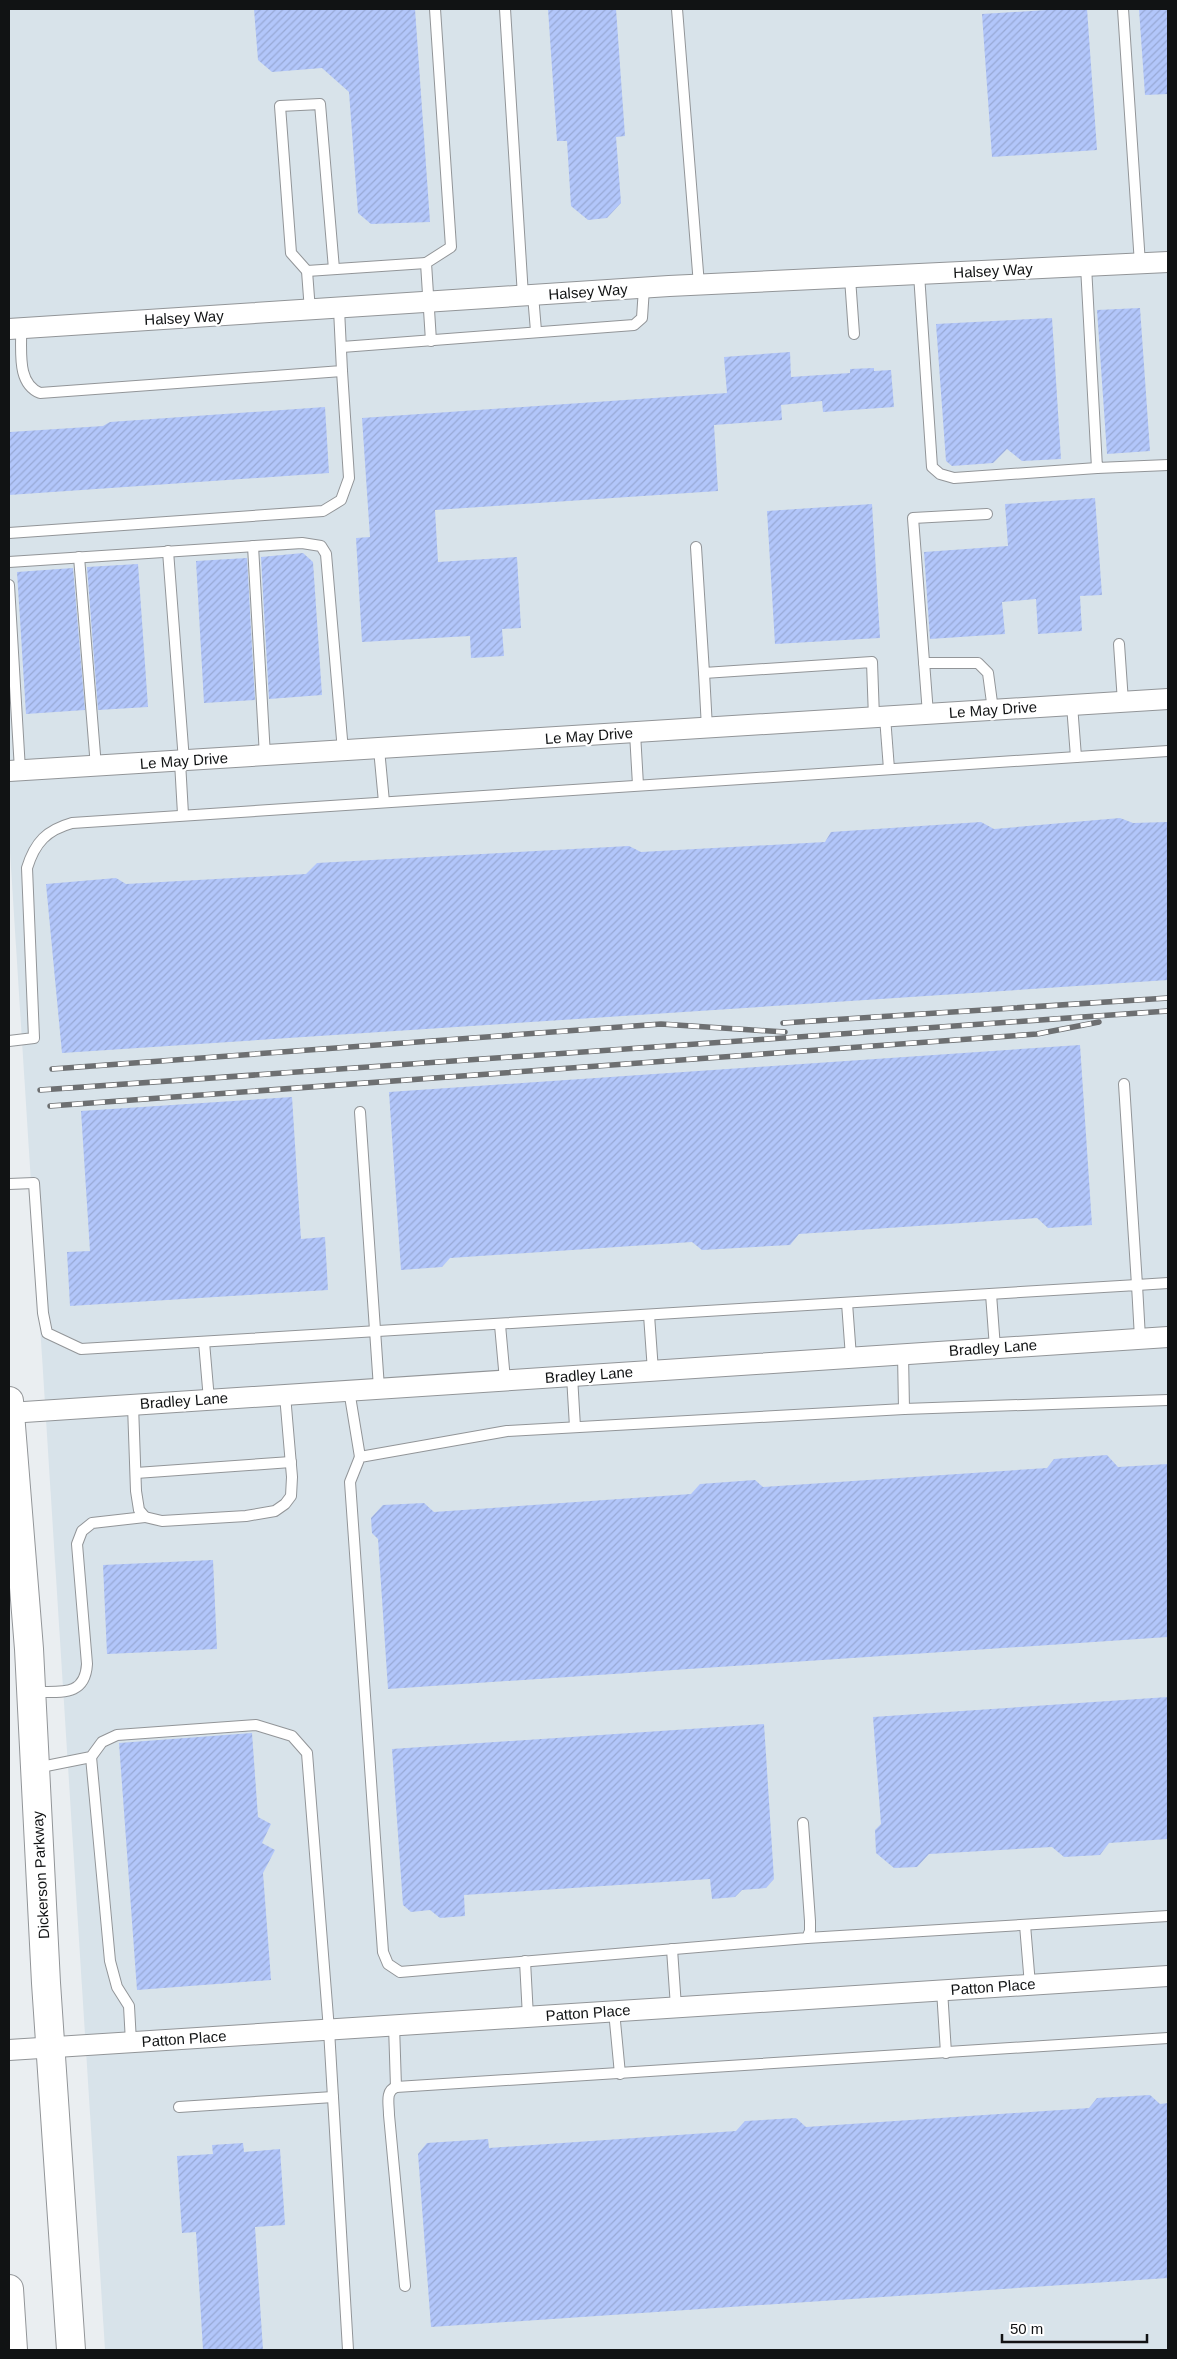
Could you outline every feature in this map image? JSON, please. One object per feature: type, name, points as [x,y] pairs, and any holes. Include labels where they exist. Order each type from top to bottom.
[{"type":"main road","name":"Dickerson Parkway","points":[[9,1409],[32,1692],[51,2047],[71,2350]]},
{"type":"main road","points":[[9,2289],[13,2350]]},
{"type":"street","name":"Halsey Way","points":[[15,328],[310,311],[644,288],[1168,262]]},
{"type":"street","name":"Le May Drive","points":[[14,771],[1168,699]]},
{"type":"street","name":"Bradley Lane","points":[[9,1409],[133,1405],[1168,1337]]},
{"type":"street","name":"Patton Place","points":[[9,2050],[1168,1976]]},
{"type":"lane","points":[[307,271],[426,263],[451,247],[435,9]]},
{"type":"lane","points":[[505,9],[528,295],[536,331]]},
{"type":"lane","points":[[677,9],[700,285]]},
{"type":"lane","points":[[1123,9],[1140,264]]},
{"type":"lane","points":[[310,311],[307,271],[291,253],[280,106],[320,104],[334,270]]},
{"type":"lane","points":[[426,263],[430,341]]},
{"type":"lane","points":[[1086,266],[1097,468]]},
{"type":"lane","points":[[919,274],[932,467],[940,474],[954,478],[1168,465]]},
{"type":"lane","points":[[850,278],[854,334]]},
{"type":"lane","points":[[342,348],[536,331],[634,325],[642,318],[644,288]]},
{"type":"lane","points":[[9,533],[323,511],[341,500],[349,478],[339,309]]},
{"type":"lane","points":[[15,328],[24,379],[31,389],[40,393],[342,371]]},
{"type":"lane","points":[[928,714],[914,518],[988,514]]},
{"type":"lane","points":[[9,562],[302,543],[321,546],[326,554],[343,751]]},
{"type":"lane","points":[[253,546],[265,756]]},
{"type":"lane","points":[[696,547],[707,728]]},
{"type":"lane","points":[[168,551],[182,762],[183,814]]},
{"type":"lane","points":[[79,557],[96,767]]},
{"type":"lane","points":[[9,585],[14,771]]},
{"type":"lane","points":[[1119,644],[1123,702]]},
{"type":"lane","points":[[704,673],[872,662],[889,769]]},
{"type":"lane","points":[[924,663],[978,663],[988,673],[993,710]]},
{"type":"lane","points":[[1072,705],[1076,757]]},
{"type":"lane","points":[[634,733],[638,785]]},
{"type":"lane","points":[[379,749],[384,802]]},
{"type":"lane","points":[[9,1041],[34,1038],[26,884],[27,868],[31,855],[40,842],[54,828],[72,823],[183,814],[1168,751]]},
{"type":"lane","points":[[1124,1084],[1140,1338]]},
{"type":"lane","points":[[360,1112],[379,1388]]},
{"type":"lane","points":[[9,1184],[34,1183],[43,1313],[47,1333],[81,1350],[1168,1283]]},
{"type":"lane","points":[[991,1294],[995,1348]]},
{"type":"lane","points":[[847,1303],[851,1358]]},
{"type":"lane","points":[[650,1315],[653,1371]]},
{"type":"lane","points":[[500,1325],[505,1380]]},
{"type":"lane","points":[[204,1342],[209,1400]]},
{"type":"lane","points":[[903,1354],[904,1409]]},
{"type":"lane","points":[[572,1376],[575,1427]]},
{"type":"lane","points":[[349,1390],[360,1457],[350,1482],[383,1952],[388,1964],[400,1972],[807,1938],[1168,1916]]},
{"type":"lane","points":[[32,1692],[71,1690],[81,1686],[84,1681],[87,1664],[77,1544],[82,1531],[92,1523],[145,1518],[162,1522],[246,1516],[275,1511],[286,1504],[293,1488],[285,1395]]},
{"type":"lane","points":[[360,1457],[506,1431],[904,1409],[1168,1400]]},
{"type":"lane","points":[[133,1405],[139,1510],[145,1518]]},
{"type":"lane","points":[[136,1473],[291,1462]]},
{"type":"lane","points":[[131,2042],[129,2006],[118,1987],[110,1960],[91,1757],[102,1742],[117,1735],[256,1725],[292,1736],[307,1753],[329,2030],[348,2350]]},
{"type":"lane","points":[[35,1768],[91,1757]]},
{"type":"lane","points":[[803,1822],[810,1921],[810,1931],[807,1938]]},
{"type":"lane","points":[[1025,1924],[1030,1985]]},
{"type":"lane","points":[[672,1949],[676,2007]]},
{"type":"lane","points":[[525,1961],[528,2017]]},
{"type":"lane","points":[[942,1990],[946,2053]]},
{"type":"lane","points":[[614,2011],[620,2074]]},
{"type":"lane","points":[[394,2025],[396,2087]]},
{"type":"lane","points":[[405,2286],[388,2094],[391,2089],[396,2087],[1168,2038]]},
{"type":"lane","points":[[179,2107],[333,2097]]},
{"type":"shaded area","points":[[9,9],[1168,9],[1168,2350],[105,2350],[9,836]]},
{"type":"building","points":[[254,9],[415,9],[430,222],[371,224],[358,213],[349,92],[322,68],[272,72],[258,60]]},
{"type":"building","points":[[548,9],[616,9],[625,136],[616,137],[621,203],[607,218],[588,220],[571,206],[567,141],[557,141]]},
{"type":"building","points":[[1087,9],[1097,150],[992,157],[982,14]]},
{"type":"building","points":[[1139,9],[1168,9],[1168,94],[1145,95]]},
{"type":"building","points":[[1140,308],[1150,451],[1107,454],[1097,310]]},
{"type":"building","points":[[1052,318],[1061,459],[1022,461],[1007,449],[993,463],[952,466],[946,461],[936,324]]},
{"type":"building","points":[[790,352],[791,377],[850,373],[850,369],[874,368],[874,371],[891,370],[894,407],[823,412],[822,401],[781,405],[782,420],[714,425],[718,491],[435,510],[438,562],[517,557],[521,628],[502,629],[504,656],[471,658],[470,636],[362,642],[356,538],[370,537],[362,418],[727,393],[724,357]]},
{"type":"building","points":[[325,407],[329,473],[9,495],[10,432],[103,426],[110,422]]},
{"type":"building","points":[[1095,498],[1102,595],[1080,596],[1082,631],[1038,634],[1036,599],[1002,602],[1005,634],[930,639],[924,552],[1008,546],[1005,504]]},
{"type":"building","points":[[872,504],[880,638],[775,644],[767,511]]},
{"type":"building","points":[[303,553],[313,562],[322,695],[269,699],[261,557]]},
{"type":"building","points":[[247,558],[255,700],[204,703],[196,561]]},
{"type":"building","points":[[138,564],[148,707],[98,710],[87,567]]},
{"type":"building","points":[[73,568],[85,710],[26,714],[17,572]]},
{"type":"building","points":[[1120,818],[1133,823],[1168,822],[1168,980],[62,1053],[46,884],[116,878],[126,884],[306,874],[317,863],[629,846],[641,852],[825,842],[831,832],[981,822],[994,829]]},
{"type":"building","points":[[1080,1045],[1092,1225],[1048,1228],[1037,1218],[799,1234],[790,1245],[702,1250],[692,1242],[450,1258],[442,1267],[401,1270],[389,1092]]},
{"type":"building","points":[[292,1097],[301,1239],[325,1237],[328,1290],[70,1306],[67,1252],[90,1251],[81,1111]]},
{"type":"building","points":[[1107,1455],[1118,1467],[1168,1464],[1168,1637],[388,1689],[378,1539],[372,1533],[371,1518],[383,1505],[424,1503],[434,1512],[691,1494],[700,1484],[755,1480],[763,1487],[1047,1468],[1054,1459]]},
{"type":"building","points":[[213,1560],[217,1649],[107,1654],[103,1565]]},
{"type":"building","points":[[1168,1697],[1168,1839],[1109,1843],[1100,1855],[1064,1857],[1052,1847],[929,1854],[917,1867],[894,1868],[876,1853],[875,1830],[881,1824],[873,1717]]},
{"type":"building","points":[[764,1724],[774,1879],[766,1888],[742,1890],[735,1897],[712,1899],[710,1879],[464,1895],[465,1916],[440,1918],[430,1910],[411,1912],[403,1905],[392,1749]]},
{"type":"building","points":[[252,1733],[258,1817],[271,1824],[262,1843],[275,1850],[263,1873],[271,1980],[137,1990],[119,1743]]},
{"type":"building","points":[[1150,2095],[1160,2104],[1168,2103],[1168,2278],[431,2327],[418,2154],[427,2143],[488,2139],[489,2148],[736,2131],[745,2121],[796,2118],[806,2127],[1089,2108],[1097,2098]]},
{"type":"building","points":[[243,2143],[244,2152],[280,2149],[285,2225],[255,2227],[263,2350],[203,2350],[196,2232],[182,2233],[177,2156],[213,2154],[212,2145]]},
{"type":"railway","points":[[783,1023],[1168,998]]},
{"type":"railway","points":[[40,1090],[1168,1011]]},
{"type":"railway","points":[[50,1106],[1037,1034],[1099,1022]]},
{"type":"railway","points":[[52,1069],[661,1024],[785,1032]]}]
